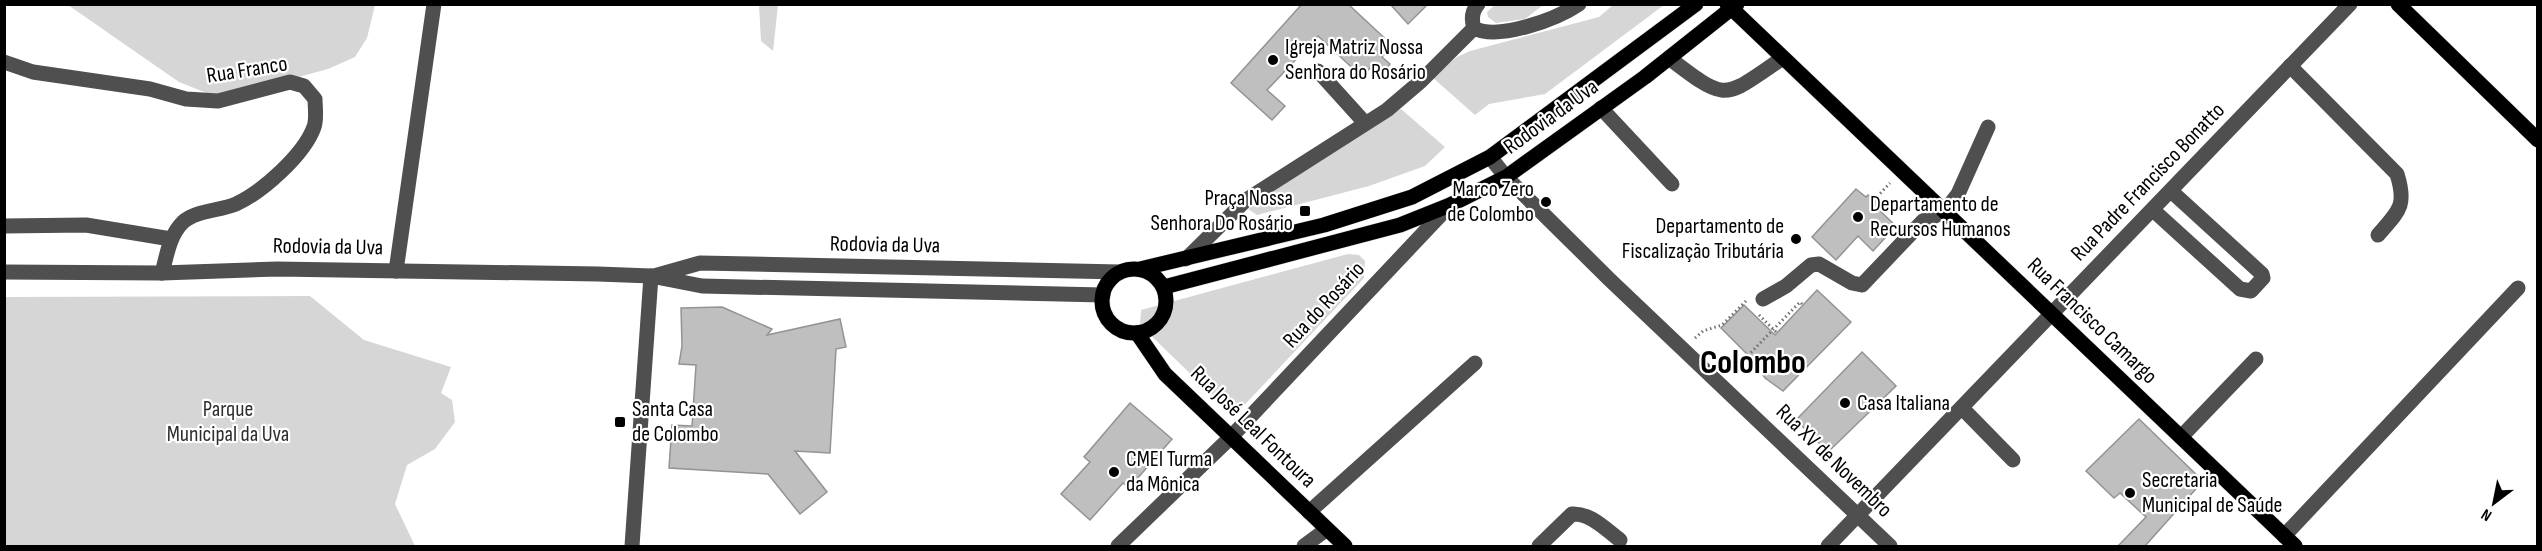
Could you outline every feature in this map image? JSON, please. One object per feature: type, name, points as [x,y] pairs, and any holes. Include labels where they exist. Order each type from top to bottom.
[{"type":"main road","name":"Rodovia da Uva","points":[[1140,269],[1324,225],[1412,197],[1490,157],[1696,4]]},
{"type":"main road","points":[[2398,4],[2538,140]]},
{"type":"main road","name":"Rodovia da Uva","points":[[1164,287],[1360,237],[1450,205],[1506,177],[1669,58],[1732,6]]},
{"type":"main road","name":"Rua Francisco Camargo","points":[[1732,6],[1783,58],[2290,541]]},
{"type":"main road","points":[[1140,269],[1158,279],[1164,287],[1166,307],[1163,317],[1148,330],[1137,333],[1127,332],[1110,322],[1102,304],[1103,295],[1112,278],[1120,272],[1140,269]]},
{"type":"main road","name":"Rua José Leal Fontoura","points":[[1137,333],[1165,374],[1345,546]]},
{"type":"street","points":[[396,271],[434,4]]},
{"type":"street","points":[[1474,28],[1472,21],[1474,9],[1478,4]]},
{"type":"street","points":[[1474,28],[1493,34],[1518,29],[1579,4]]},
{"type":"street","name":"Rua Padre Francisco Bonatto","points":[[1828,546],[2350,4]]},
{"type":"street","points":[[1186,259],[1246,200],[1387,110],[1474,28]]},
{"type":"street","points":[[1669,58],[1718,92],[1733,92],[1783,58]]},
{"type":"street","name":"Rua Franco","points":[[4,62],[33,72],[150,89],[186,99],[218,101],[290,82],[304,86],[315,99],[315,125],[298,152],[263,188],[235,204],[184,221],[171,239]]},
{"type":"street","points":[[2290,66],[2397,174],[2403,194],[2400,209],[2378,235]]},
{"type":"street","points":[[1318,71],[1365,123]]},
{"type":"street","points":[[1601,108],[1672,184]]},
{"type":"street","points":[[1763,299],[1786,286],[1811,266],[1819,264],[1852,283],[1862,285],[1923,221],[1944,212],[1958,194],[1988,127]]},
{"type":"street","name":"Rua XV de Novembro","points":[[1490,157],[1506,177],[1890,546]]},
{"type":"street","points":[[2153,210],[2240,289],[2251,291],[2263,278],[2262,274],[2171,191]]},
{"type":"street","name":"Rua do Rosário","points":[[1118,546],[1231,437],[1450,205]]},
{"type":"street","points":[[4,226],[87,225],[171,239],[162,273]]},
{"type":"street","name":"Rodovia da Uva","points":[[651,276],[700,262],[1120,272]]},
{"type":"street","name":"Rodovia da Uva","points":[[4,272],[162,273],[277,269],[651,276],[702,286],[1103,295]]},
{"type":"street","points":[[632,546],[651,276]]},
{"type":"street","points":[[2290,541],[2518,288]]},
{"type":"street","points":[[2181,437],[2256,359]]},
{"type":"street","points":[[1309,512],[1475,363]]},
{"type":"street","points":[[1962,408],[2013,460]]},
{"type":"street","points":[[1539,546],[1572,514],[1582,514],[1592,518],[1620,540]]},
{"type":"street","points":[[1304,546],[1327,529]]},
{"type":"path","points":[[1874,200],[1902,171]]},
{"type":"path","points":[[1684,350],[1703,331],[1722,325],[1746,301],[1777,333]]},
{"type":"path","points":[[1720,385],[1800,302],[1803,305]]},
{"type":"green space","points":[[68,5],[375,5],[367,38],[355,57],[328,69],[236,94],[209,94],[179,82]]},
{"type":"green space","points":[[759,5],[778,5],[773,51],[761,41]]},
{"type":"green space","points":[[1495,5],[1543,5],[1525,19],[1496,23],[1488,17],[1487,12]]},
{"type":"green space","points":[[1613,5],[1664,5],[1545,94],[1489,104],[1475,115],[1432,77],[1457,57],[1470,51],[1599,17]]},
{"type":"green space","points":[[1401,109],[1445,147],[1425,166],[1369,186],[1257,215],[1248,209],[1366,127]]},
{"type":"green space","points":[[1348,254],[1359,255],[1365,261],[1364,278],[1234,416],[1140,325],[1141,310]]},
{"type":"green space","name":"Parque Municipal da Uva","points":[[310,296],[364,340],[451,367],[441,393],[452,400],[455,422],[435,449],[407,465],[395,504],[415,546],[5,546],[5,297]]},
{"type":"building","name":"Igreja Matriz Nossa Senhora do Rosário","points":[[1302,4],[1348,4],[1392,45],[1382,57],[1390,64],[1381,75],[1371,67],[1362,77],[1318,36],[1267,90],[1285,106],[1272,120],[1231,83]]},
{"type":"building","points":[[1390,4],[1428,4],[1408,24]]},
{"type":"building","name":"Departamento de Recursos Humanos","points":[[1856,189],[1881,206],[1878,209],[1896,226],[1873,251],[1858,236],[1836,260],[1812,237]]},
{"type":"building","points":[[1817,290],[1851,322],[1783,391],[1765,378],[1752,359],[1721,328],[1744,305],[1775,335]]},
{"type":"building","points":[[722,307],[772,329],[767,335],[840,319],[846,347],[836,349],[830,453],[795,451],[827,492],[800,514],[768,474],[669,468],[672,425],[692,426],[696,365],[679,364],[682,346],[681,308]]},
{"type":"building","name":"Casa Italiana","points":[[1862,352],[1896,386],[1828,452],[1796,420]]},
{"type":"building","points":[[1130,403],[1172,439],[1129,488],[1123,483],[1090,520],[1061,494],[1090,462],[1084,457]]},
{"type":"building","points":[[2139,419],[2203,481],[2145,546],[2118,546],[2146,517],[2120,493],[2114,498],[2086,471]]},
{"type":"place","name":"Igreja Matriz Nossa Senhora do Rosário","points":[[1273,60]]},
{"type":"place","name":"Marco Zero de Colombo","points":[[1546,202]]},
{"type":"place","name":"Praça Nossa Senhora Do Rosário","points":[[1305,211]]},
{"type":"place","name":"Departamento de Recursos Humanos","points":[[1858,217]]},
{"type":"place","name":"Departamento de Fiscalização Tributária","points":[[1796,239]]},
{"type":"place","name":"Casa Italiana","points":[[1845,403]]},
{"type":"place","name":"Santa Casa de Colombo","points":[[620,422]]},
{"type":"place","name":"CMEI Turma da Mônica","points":[[1114,472]]},
{"type":"place","name":"Secretaria Municipal de Saúde","points":[[2130,493]]},
{"type":"district","name":"Colombo","points":[[1753,362]]}]
